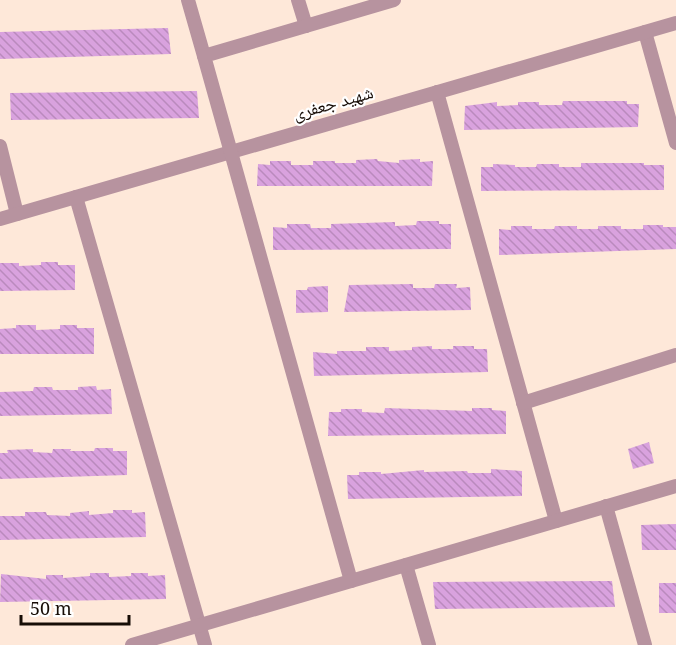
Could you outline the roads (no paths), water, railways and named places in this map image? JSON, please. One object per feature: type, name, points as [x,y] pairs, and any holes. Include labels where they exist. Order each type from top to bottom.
[{"type":"street","points":[[188,0],[351,581]]},
{"type":"street","points":[[298,0],[306,26]]},
{"type":"street","points":[[204,56],[394,0]]},
{"type":"street","name":"شهید جعفری","points":[[0,219],[676,23]]},
{"type":"street","points":[[645,32],[676,143]]},
{"type":"street","points":[[437,92],[556,521]]},
{"type":"street","points":[[0,146],[17,214]]},
{"type":"street","points":[[76,197],[205,645]]},
{"type":"street","points":[[523,403],[676,355]]},
{"type":"street","points":[[132,645],[676,486]]},
{"type":"street","points":[[606,506],[645,645]]},
{"type":"street","points":[[406,565],[429,645]]}]
